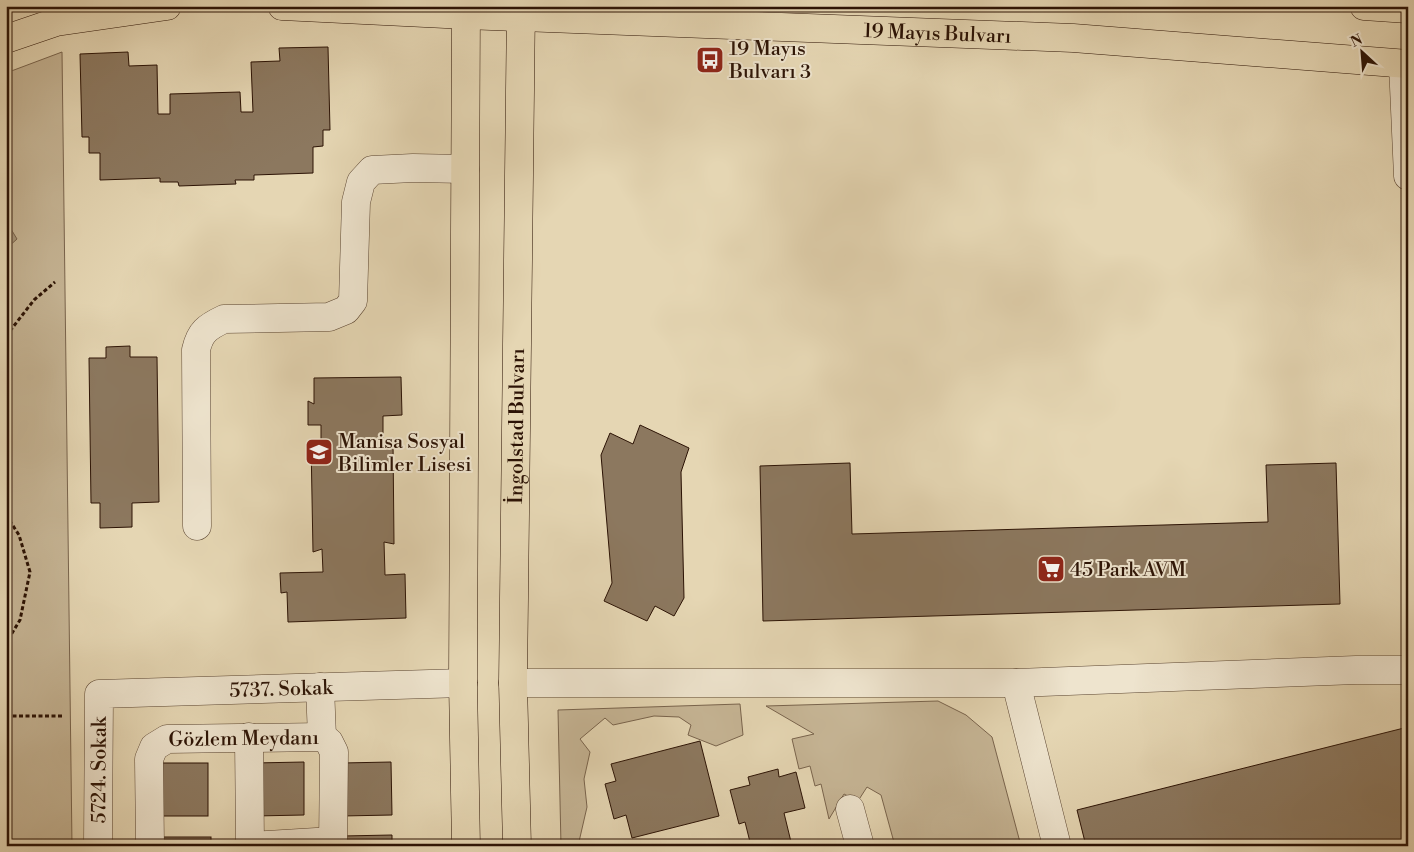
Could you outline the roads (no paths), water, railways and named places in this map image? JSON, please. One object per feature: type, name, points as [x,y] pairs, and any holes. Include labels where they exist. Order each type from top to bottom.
[{"type":"main road","points":[[6,39],[56,22],[167,6]]},
{"type":"main road","name":"19 Mayıs Bulvarı","points":[[282,6],[734,16],[1073,38],[1406,64]]},
{"type":"main road","points":[[1364,6],[1408,9]]},
{"type":"main road","points":[[466,11],[463,683],[466,846]]},
{"type":"main road","name":"İngolstad Bulvarı","points":[[517,846],[513,683],[521,12]]},
{"type":"street","points":[[1406,64],[1408,176]]},
{"type":"street","points":[[197,526],[196,350],[199,338],[210,326],[224,319],[329,317],[346,310],[353,301],[356,202],[360,182],[372,170],[414,168],[465,169]]},
{"type":"street","points":[[513,683],[1016,683],[1356,670],[1408,670]]},
{"type":"street","name":"5737. Sokak","points":[[99,694],[463,683]]},
{"type":"street","points":[[1016,683],[1057,846]]},
{"type":"street","points":[[320,687],[322,737]]},
{"type":"street","name":"5724. Sokak","points":[[98,846],[99,694]]},
{"type":"street","points":[[249,737],[250,845],[333,844]]},
{"type":"street","name":"Gözlem Meydanı","points":[[150,846],[149,759],[154,747],[167,739],[249,737],[322,737],[329,742],[334,752],[333,844]]},
{"type":"street","points":[[850,809],[860,846]]},
{"type":"place","name":"19 Mayıs Bulvarı 3","points":[[710,60]]},
{"type":"place","name":"Manisa Sosyal Bilimler Lisesi","points":[[319,452]]},
{"type":"place","name":"45 Park AVM","points":[[1051,569]]}]
